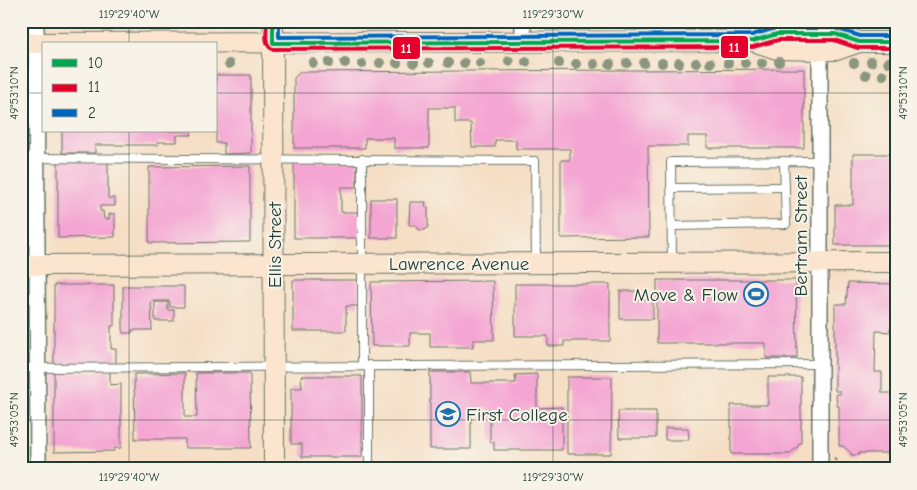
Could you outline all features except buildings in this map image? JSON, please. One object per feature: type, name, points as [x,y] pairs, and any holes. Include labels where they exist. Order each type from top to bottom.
[{"type":"street","points":[[36,21],[29,43],[29,264],[37,368],[38,469]]},
{"type":"street","name":"Ellis Street","points":[[273,21],[274,469]]},
{"type":"street","points":[[523,43],[524,21]]},
{"type":"street","points":[[753,41],[777,28],[834,34],[859,42],[896,42]]},
{"type":"street","points":[[218,43],[753,41],[777,49],[836,50],[859,42]]},
{"type":"street","points":[[29,43],[42,43]]},
{"type":"street","name":"Bertram Street","points":[[820,50],[820,469]]},
{"type":"street","name":"Lawrence Avenue","points":[[29,264],[896,262]]},
{"type":"lane","points":[[29,158],[535,161],[536,263]]},
{"type":"lane","points":[[362,159],[362,264],[370,469]]},
{"type":"lane","points":[[672,226],[786,224],[784,161]]},
{"type":"lane","points":[[672,263],[671,162],[820,161]]},
{"type":"lane","points":[[671,188],[784,186]]},
{"type":"lane","points":[[21,368],[820,364]]},
{"type":"transit line","name":"11","points":[[267,21],[267,41],[268,45],[273,49],[753,47],[778,40],[834,40],[858,48],[896,48]]},
{"type":"transit line","name":"10","points":[[273,21],[273,43],[753,41],[777,34],[835,34],[859,42],[896,42]]},
{"type":"transit line","name":"2","points":[[279,21],[279,37],[752,35],[776,28],[835,28],[860,36],[896,36]]},
{"type":"place","name":"Move & Flow","points":[[756,294]]},
{"type":"place","name":"First College","points":[[448,414]]}]
